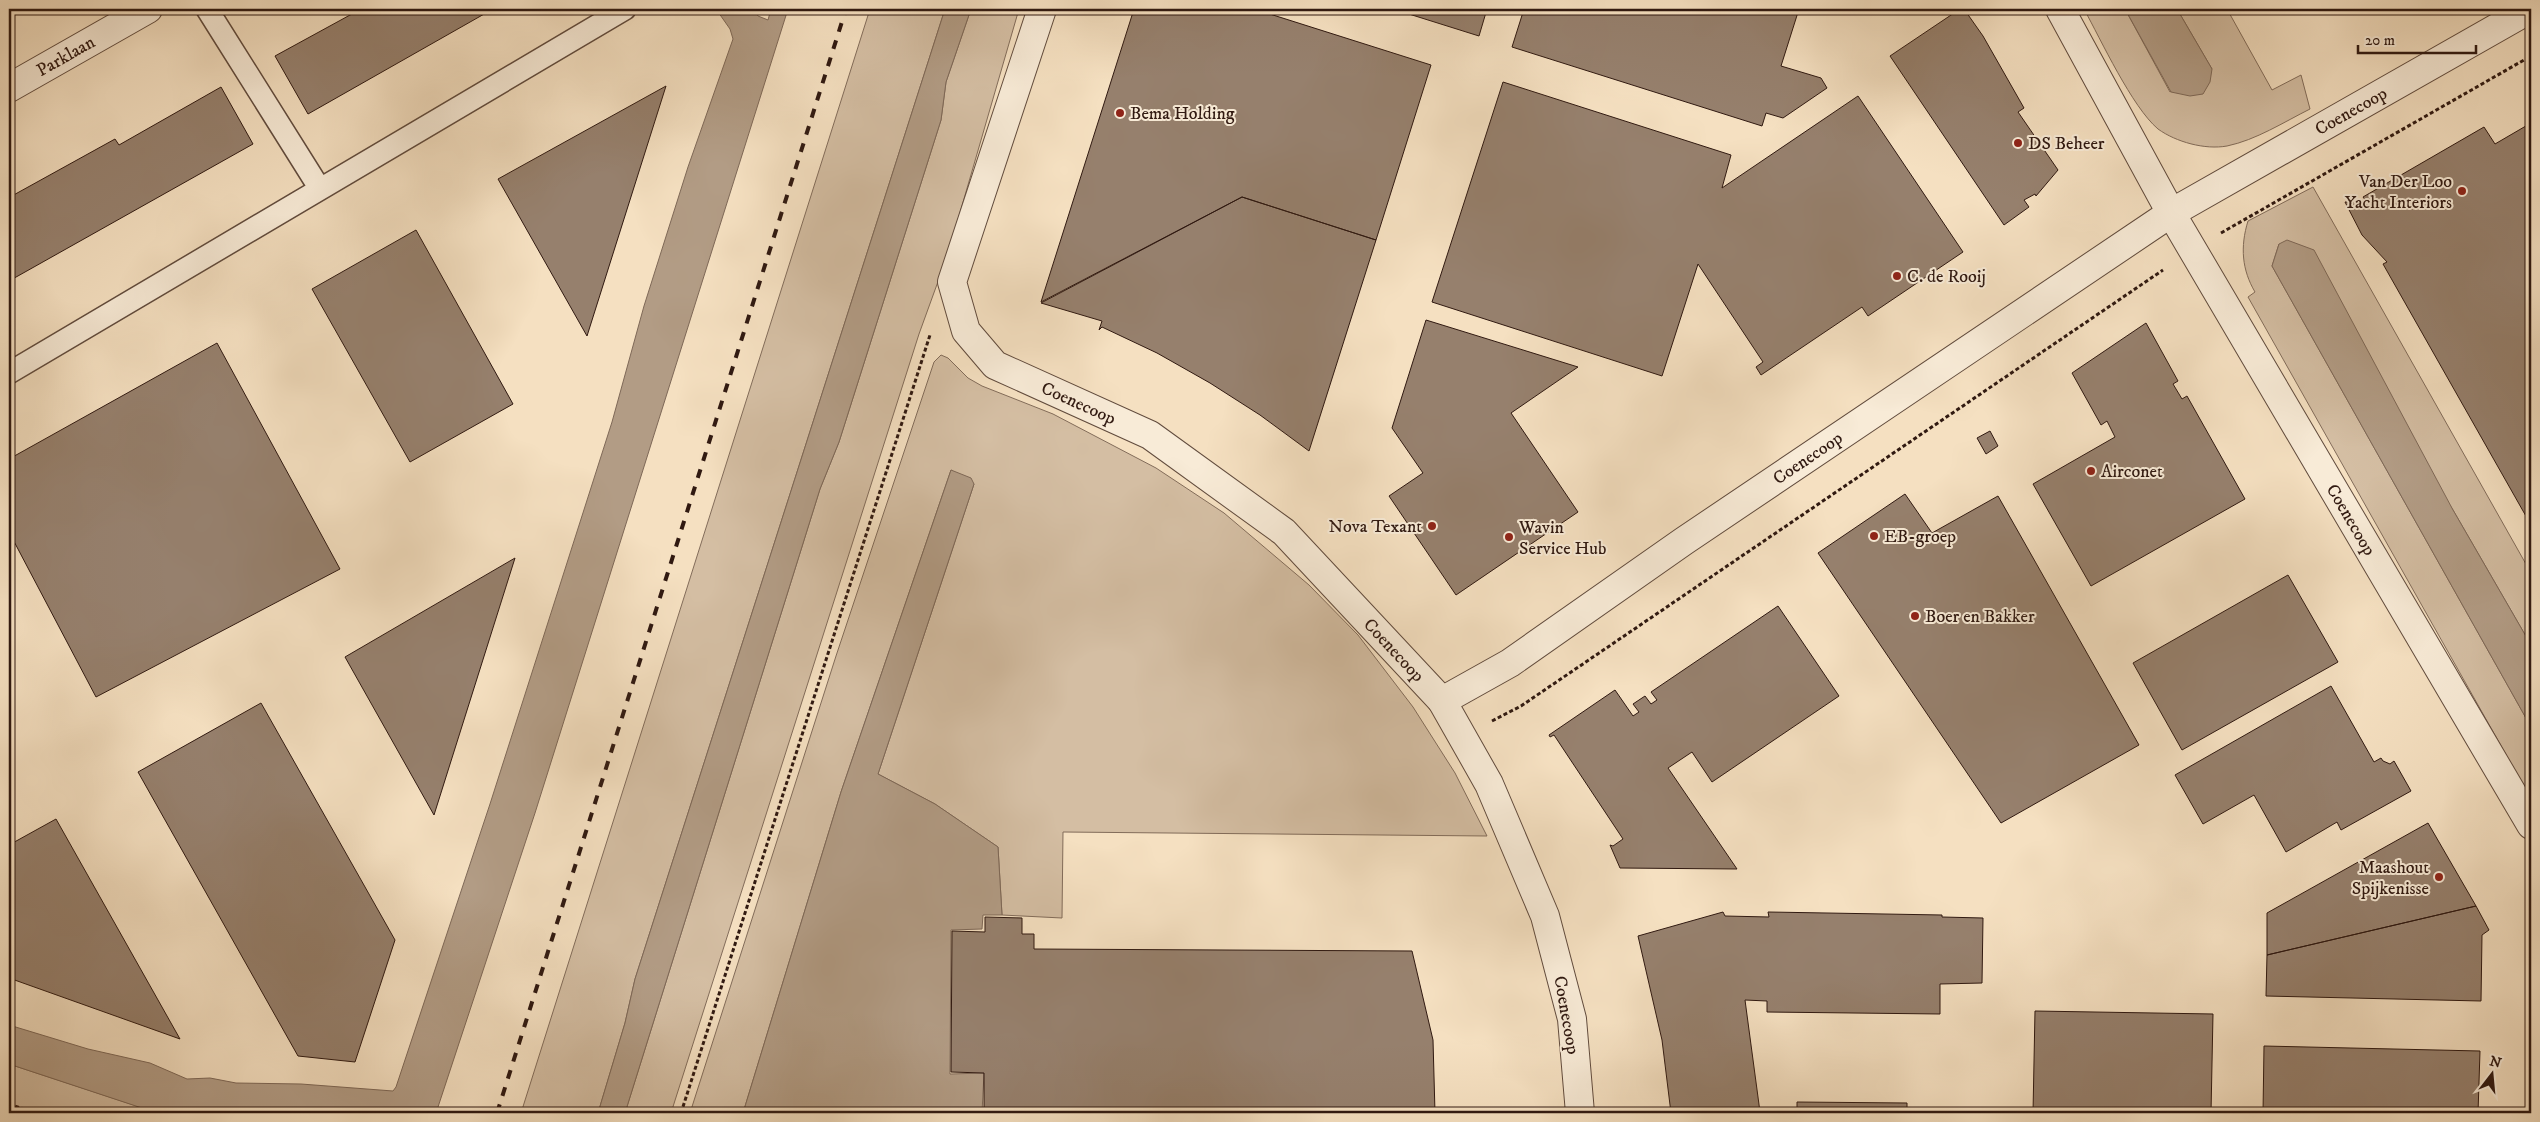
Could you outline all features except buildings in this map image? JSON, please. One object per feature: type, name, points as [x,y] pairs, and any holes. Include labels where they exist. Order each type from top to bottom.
[{"type":"street","name":"Parklaan","points":[[9,88],[148,9]]},
{"type":"street","name":"Coenecoop","points":[[1042,9],[952,282],[966,331],[994,366],[1150,435],[1284,532],[1442,701],[1489,784],[1545,916],[1572,1019],[1580,1113]]},
{"type":"street","name":"Coenecoop","points":[[2060,9],[2171,212],[2531,825]]},
{"type":"street","name":"Coenecoop","points":[[1442,701],[1510,663],[1684,541],[2171,212],[2530,9]]},
{"type":"lane","points":[[207,9],[320,189]]},
{"type":"lane","points":[[9,374],[625,9]]},
{"type":"path","points":[[1461,737],[1521,706],[2193,249],[2531,56]]},
{"type":"path","points":[[680,1113],[931,334]]},
{"type":"path","points":[[9,1104],[36,1113]]},
{"type":"shaded area","points":[[716,9],[754,9],[758,16],[768,20],[771,9],[788,9],[535,813],[436,1113],[157,1113],[9,1064],[9,1025],[88,1049],[150,1063],[187,1079],[210,1078],[236,1083],[301,1084],[393,1091],[396,1087],[490,804],[612,422],[644,306],[688,167],[733,39],[730,29]]},
{"type":"shaded area","points":[[870,9],[945,9],[635,979],[625,1023],[598,1113],[521,1113]]},
{"type":"shaded area","points":[[945,9],[971,9],[946,82],[941,120],[839,442],[820,489],[625,1113],[598,1113],[625,1023],[635,979]]},
{"type":"shaded area","points":[[971,9],[1019,9],[948,254],[919,334],[671,1113],[625,1113],[820,489],[839,442],[941,120],[946,82]]},
{"type":"shaded area","points":[[2084,9],[2125,9],[2170,92],[2212,69],[2177,9],[2227,9],[2272,90],[2301,75],[2310,109],[2259,135],[2227,146],[2200,146],[2173,138],[2158,129],[2138,105]]},
{"type":"shaded area","points":[[2125,9],[2177,9],[2212,69],[2210,82],[2203,94],[2190,96],[2171,92]]},
{"type":"shaded area","points":[[2313,187],[2531,573],[2531,645],[2453,510],[2279,244],[2272,266],[2531,727],[2531,799],[2248,297],[2255,292],[2247,275],[2243,249],[2248,221]]},
{"type":"shaded area","points":[[2287,240],[2314,250],[2453,510],[2531,645],[2531,727],[2272,266],[2279,244]]},
{"type":"shaded area","points":[[941,355],[948,358],[968,378],[982,386],[1053,414],[1156,468],[1224,513],[1309,585],[1358,635],[1413,707],[1455,773],[1487,836],[1063,832],[1062,918],[1002,915],[998,847],[935,804],[878,774],[974,484],[951,470],[841,792],[743,1113],[690,1113],[836,656],[934,362]]},
{"type":"shaded area","points":[[951,470],[971,478],[974,484],[878,774],[935,804],[998,847],[1002,915],[983,915],[982,929],[951,930],[950,1074],[984,1073],[982,1113],[743,1113],[841,792]]},
{"type":"shaded area","points":[[9,1064],[158,1113],[9,1113]]},
{"type":"railway","points":[[497,1113],[846,9]]},
{"type":"place","name":"Bema Holding","points":[[1120,113]]},
{"type":"place","name":"DS Beheer","points":[[2018,143]]},
{"type":"place","name":"Van Der Loo Yacht Interiors","points":[[2462,191]]},
{"type":"place","name":"C. de Rooij","points":[[1897,276]]},
{"type":"place","name":"Airconet","points":[[2091,471]]},
{"type":"place","name":"Nova Texant","points":[[1432,526]]},
{"type":"place","name":"EB-groep","points":[[1874,536]]},
{"type":"place","name":"Wavin Service Hub","points":[[1509,537]]},
{"type":"place","name":"Boer en Bakker","points":[[1915,616]]},
{"type":"place","name":"Maashout Spijkenisse","points":[[2439,877]]}]
